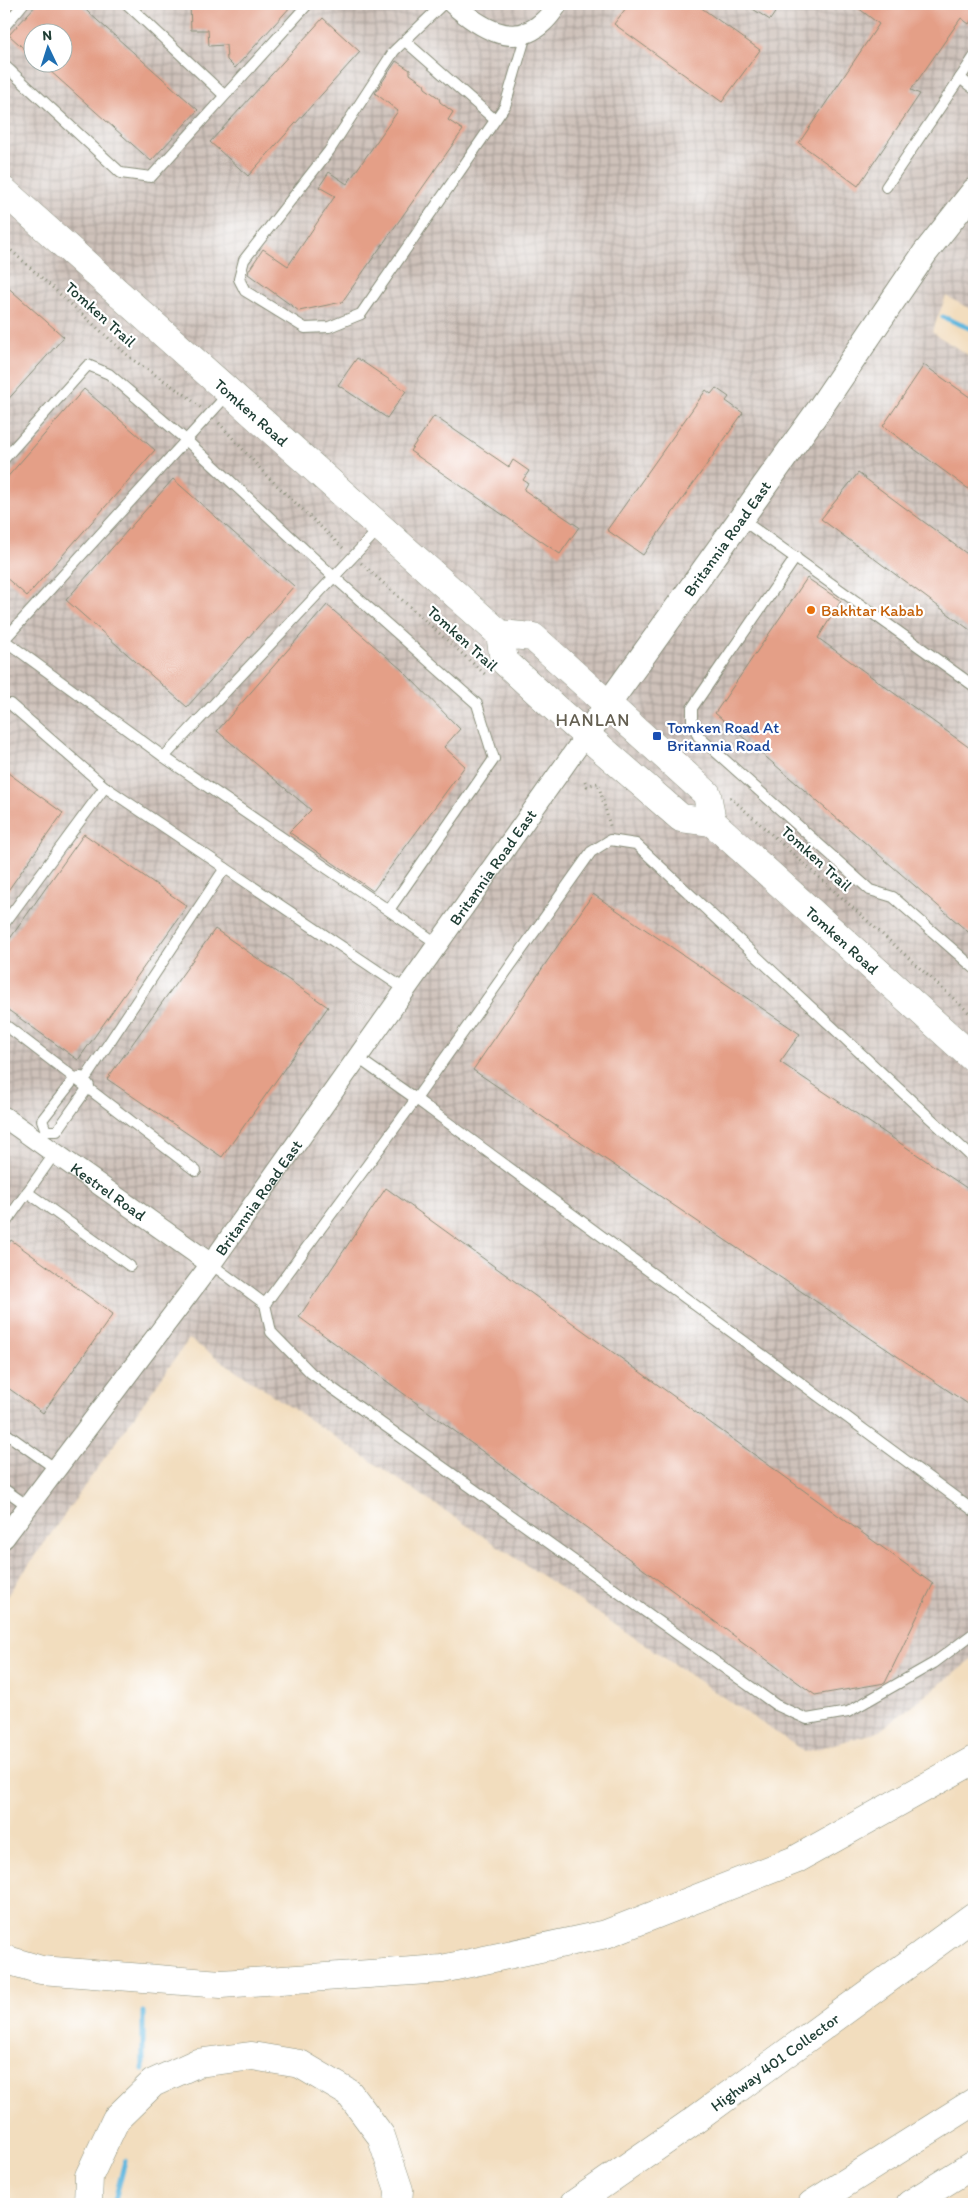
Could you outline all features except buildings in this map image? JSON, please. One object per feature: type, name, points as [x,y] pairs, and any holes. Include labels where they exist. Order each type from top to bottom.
[{"type":"main road","name":"Tomken Road","points":[[4,191],[500,634]]},
{"type":"main road","points":[[500,634],[533,637],[609,705],[708,794],[712,822],[681,818],[586,735],[504,662],[500,634]]},
{"type":"main road","name":"Tomken Road","points":[[712,822],[974,1059]]},
{"type":"main road","points":[[4,1959],[41,1970],[221,1984],[442,1969],[606,1934],[795,1860],[974,1760]]},
{"type":"main road","name":"Highway 401 Collector","points":[[574,2204],[695,2120],[974,1916]]},
{"type":"main road","points":[[88,2204],[88,2176],[116,2119],[153,2083],[197,2063],[252,2056],[300,2064],[349,2093],[381,2136],[398,2190],[398,2204]]},
{"type":"main road","points":[[812,2204],[974,2102]]},
{"type":"main road","points":[[910,2204],[974,2164]]},
{"type":"street","points":[[453,4],[473,21],[488,30],[506,34],[527,32],[545,21],[558,4]]},
{"type":"street","name":"Britannia Road East","points":[[4,1538],[211,1264],[818,411],[925,253],[974,191]]},
{"type":"street","name":"Kestrel Road","points":[[4,1117],[42,1136],[55,1153],[211,1264]]},
{"type":"lane","points":[[4,27],[23,4]]},
{"type":"lane","points":[[127,4],[224,95]]},
{"type":"lane","points":[[4,65],[122,173],[151,177],[308,4]]},
{"type":"lane","points":[[443,4],[394,51],[329,151],[244,260],[239,279],[245,292],[305,328],[330,327],[361,314],[505,106],[527,32]]},
{"type":"lane","points":[[405,41],[495,120]]},
{"type":"lane","points":[[886,187],[974,57]]},
{"type":"lane","points":[[960,78],[974,89]]},
{"type":"lane","points":[[4,459],[88,365],[109,374],[186,440],[334,577],[477,704],[494,759],[389,910]]},
{"type":"lane","points":[[229,393],[4,640],[164,757],[438,944]]},
{"type":"lane","points":[[741,518],[974,686]]},
{"type":"lane","points":[[164,757],[380,528]]},
{"type":"lane","points":[[796,557],[692,708],[692,721],[698,736],[870,890],[893,897],[974,968]]},
{"type":"lane","points":[[6,704],[105,787],[406,990]]},
{"type":"lane","points":[[4,924],[105,787]]},
{"type":"lane","points":[[265,1304],[416,1099],[590,852],[610,840],[636,844],[974,1159]]},
{"type":"lane","points":[[87,1076],[74,1078],[42,1120],[42,1136],[57,1131],[88,1088],[87,1076],[225,868]]},
{"type":"lane","points":[[4,1024],[196,1170]]},
{"type":"lane","points":[[358,1058],[974,1511]]},
{"type":"lane","points":[[4,1225],[55,1153]]},
{"type":"lane","points":[[27,1192],[130,1266]]},
{"type":"lane","points":[[211,1264],[265,1304],[271,1332],[311,1373],[776,1705],[807,1719],[848,1712],[934,1663],[974,1633]]},
{"type":"lane","points":[[4,1432],[56,1469]]},
{"type":"lane","points":[[4,1489],[28,1506]]},
{"type":"path","name":"Tomken Trail","points":[[4,244],[133,360],[188,396]]},
{"type":"path","points":[[227,430],[266,475],[336,541]]},
{"type":"path","name":"Tomken Trail","points":[[368,569],[491,679]]},
{"type":"path","points":[[585,781],[587,786],[598,784],[611,828],[610,840]]},
{"type":"path","name":"Tomken Trail","points":[[726,793],[974,1017]]},
{"type":"shaded area","points":[[4,4],[974,4],[974,311],[946,296],[932,332],[974,359],[974,1658],[878,1732],[805,1752],[189,1339],[4,1600]]},
{"type":"waterway","points":[[943,317],[974,330]]},
{"type":"waterway","points":[[143,2012],[143,2069]]},
{"type":"waterway","points":[[114,2204],[125,2161]]},
{"type":"place","name":"Bakhtar Kabab","points":[[811,610]]},
{"type":"place","name":"Tomken Road At Britannia Road","points":[[657,736]]},
{"type":"district","name":"HANLAN","points":[[593,720]]}]
